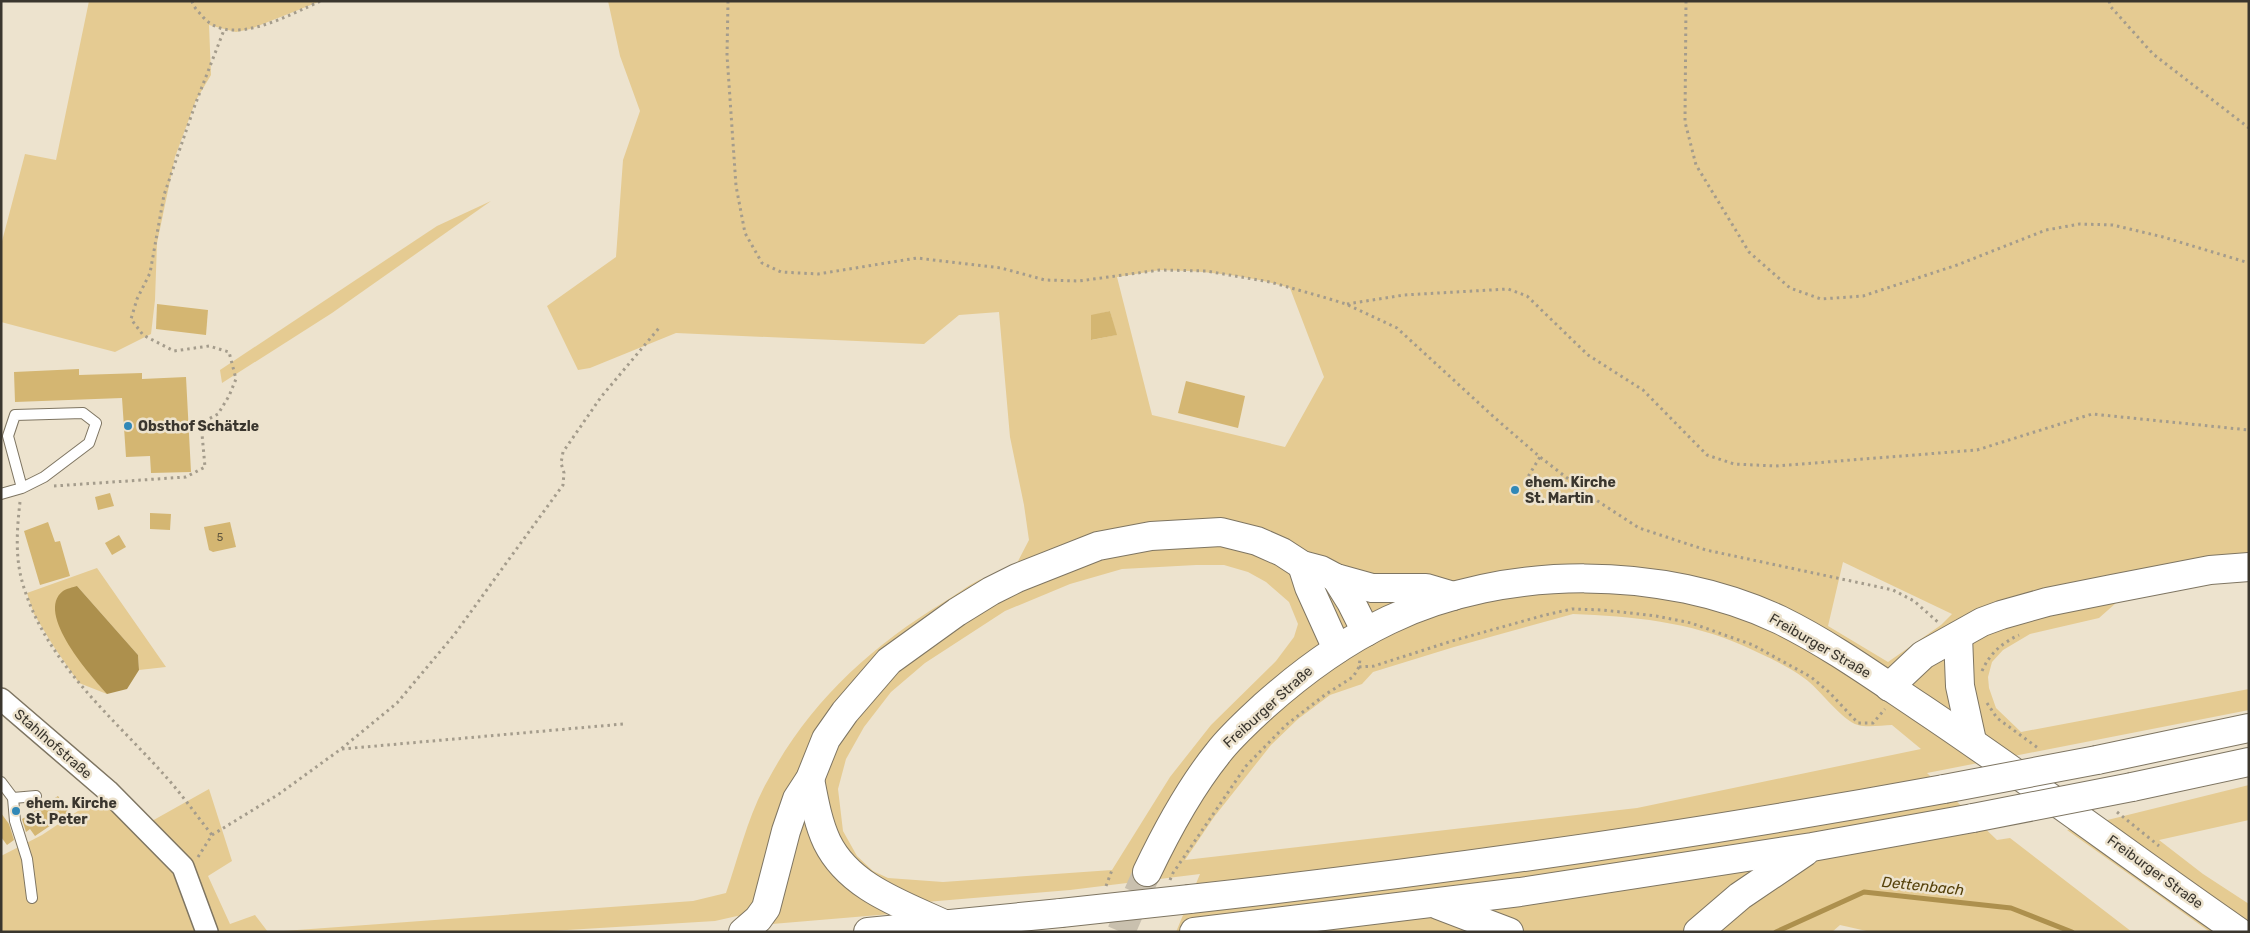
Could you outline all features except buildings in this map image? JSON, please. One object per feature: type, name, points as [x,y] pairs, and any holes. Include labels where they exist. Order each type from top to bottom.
[{"type":"main road","points":[[743,932],[758,919],[766,908],[786,831],[797,799],[810,779],[826,740],[845,712],[889,661],[949,618],[991,591],[1048,565],[1098,546],[1151,536],[1221,532],[1257,541],[1282,552],[1302,565],[1321,570],[1336,578],[1372,588],[1426,588],[1453,596]]},
{"type":"main road","points":[[1302,565],[1309,587],[1352,640]]},
{"type":"main road","points":[[1898,692],[1923,655],[2001,615],[2047,602],[2210,570],[2249,567]]},
{"type":"main road","points":[[1336,578],[1352,602],[1352,640]]},
{"type":"main road","name":"Freiburger Straße","points":[[1169,884],[1183,802],[1218,752],[1283,689],[1352,640],[1391,619],[1453,596],[1561,578],[1634,581],[1725,600],[1781,621],[1826,646],[1972,741],[2238,932]]},
{"type":"main road","points":[[1951,639],[1972,741]]},
{"type":"main road","points":[[868,932],[1061,913],[1169,884],[1468,866],[1665,837],[1944,789],[2097,760],[2249,728]]},
{"type":"main road","points":[[1194,932],[1520,892],[1812,847],[1973,818],[2249,762]]},
{"type":"main road","points":[[810,779],[827,842],[841,863],[854,877],[874,890],[944,924]]},
{"type":"main road","points":[[1698,932],[1740,896],[1812,847]]},
{"type":"main road","points":[[1434,903],[1509,932]]},
{"type":"street","name":"Stahlhofstraße","points":[[1,699],[108,791],[183,866],[208,932]]},
{"type":"lane","points":[[1,494],[22,488],[44,477],[88,443],[96,423],[83,412],[15,415],[8,436],[22,488]]},
{"type":"lane","points":[[1,782],[12,798],[16,821],[27,859],[32,898]]},
{"type":"lane","points":[[12,798],[36,796]]},
{"type":"path","points":[[192,1],[209,24],[236,32],[250,29],[321,1]]},
{"type":"path","points":[[728,1],[727,55],[736,186],[745,233],[762,263],[781,272],[818,274],[917,258],[1002,268],[1045,280],[1080,281],[1160,270],[1206,271],[1270,282],[1346,304],[1397,328],[1540,457],[1593,498],[1639,528],[1706,550],[1893,590],[1914,601],[1941,625],[1951,639]]},
{"type":"path","points":[[1686,1],[1685,122],[1696,165],[1749,252],[1790,288],[1820,299],[1863,296],[1957,265],[2046,230],[2080,224],[2122,227],[2163,237],[2249,263]]},
{"type":"path","points":[[2109,1],[2111,7],[2153,54],[2249,128]]},
{"type":"path","points":[[212,835],[168,779],[80,683],[54,648],[34,614],[22,581],[16,531],[22,488],[186,477],[205,467],[201,423],[218,414],[236,379],[229,352],[209,346],[174,351],[143,335],[131,319],[137,299],[150,273],[164,195],[224,30]]},
{"type":"path","points":[[1346,304],[1404,295],[1508,289],[1528,296],[1588,355],[1643,390],[1707,455],[1734,464],[1776,466],[1977,450],[2092,414],[2249,430]]},
{"type":"path","points":[[183,866],[197,858],[212,835],[279,794],[341,749],[397,703],[454,635],[564,485],[564,473],[561,463],[563,452],[601,397],[659,328]]},
{"type":"path","points":[[1536,499],[1526,480],[1540,457]]},
{"type":"path","points":[[1359,667],[1374,666],[1452,641],[1546,615],[1572,609],[1603,610],[1656,616],[1691,623],[1753,645],[1811,677],[1829,692],[1858,723],[1873,723],[1884,712],[1898,692]]},
{"type":"path","points":[[1169,884],[1173,873],[1246,766],[1286,725],[1326,694],[1353,677],[1359,667],[1361,656],[1352,640]]},
{"type":"path","points":[[341,749],[623,724]]},
{"type":"shaded area","points":[[89,1],[321,1],[250,29],[236,32],[209,25],[211,75],[196,100],[175,157],[157,243],[155,300],[151,334],[115,352],[1,322],[1,245],[25,154],[56,160]]},
{"type":"shaded area","points":[[608,1],[2249,1],[2249,580],[2224,579],[2116,603],[2099,618],[2030,634],[2003,650],[1992,662],[1988,677],[1989,688],[1996,708],[2021,732],[2249,689],[2249,710],[1927,773],[1997,840],[2010,838],[2132,932],[1871,932],[1840,925],[1832,932],[1176,932],[1200,874],[1070,890],[926,902],[891,914],[772,924],[737,916],[715,921],[534,932],[270,932],[693,901],[726,893],[749,821],[761,793],[784,752],[822,702],[867,658],[917,619],[979,580],[1015,567],[1029,540],[1010,437],[999,312],[959,315],[924,344],[676,333],[590,368],[578,370],[547,306],[616,257],[623,160],[640,111],[620,56]],"holes":[[[1160,270],[1193,271],[1226,274],[1290,288],[1324,377],[1285,447],[1152,415],[1117,277]],[[1110,311],[1116,335],[1092,340],[1091,316]],[[1843,562],[1952,614],[1941,625],[1888,662],[1828,626]],[[1224,565],[1248,572],[1266,582],[1289,602],[1298,624],[1294,637],[1276,661],[1211,725],[1170,777],[1112,870],[943,882],[888,878],[873,871],[857,856],[843,831],[838,789],[846,759],[864,727],[891,692],[925,663],[1005,611],[1070,584],[1122,569]],[[1573,614],[1639,619],[1703,631],[1775,660],[1810,683],[1845,718],[1858,725],[1892,725],[1921,749],[1637,808],[1185,860],[1214,817],[1271,745],[1298,719],[1330,695],[1362,684],[1373,672]]]},
{"type":"shaded area","points":[[491,201],[332,313],[222,383],[220,370],[437,226]]},
{"type":"shaded area","points":[[97,568],[166,667],[139,670],[138,655],[77,586],[89,673],[107,694],[79,683],[34,614],[27,593]]},
{"type":"shaded area","points":[[77,586],[138,655],[139,670],[127,689],[107,694],[79,660],[60,629],[56,614],[56,601],[63,591]]},
{"type":"shaded area","points":[[2249,785],[2249,820],[2159,840],[2203,874],[2249,904],[2249,932],[2210,932],[2067,830]]},
{"type":"shaded area","points":[[209,789],[232,861],[208,876],[230,924],[255,915],[268,932],[1,932],[1,856],[42,835],[108,791],[143,826]]},
{"type":"waterway","name":"Dettenbach","points":[[1776,932],[1864,892],[2011,908],[2072,932]]},
{"type":"tunnel","points":[[1121,932],[1147,872]]},
{"type":"place","name":"Obsthof Schätzle","points":[[128,426]]},
{"type":"place","name":"ehem. Kirche St. Martin","points":[[1515,490]]},
{"type":"place","name":"ehem. Kirche St. Peter","points":[[16,811]]}]
